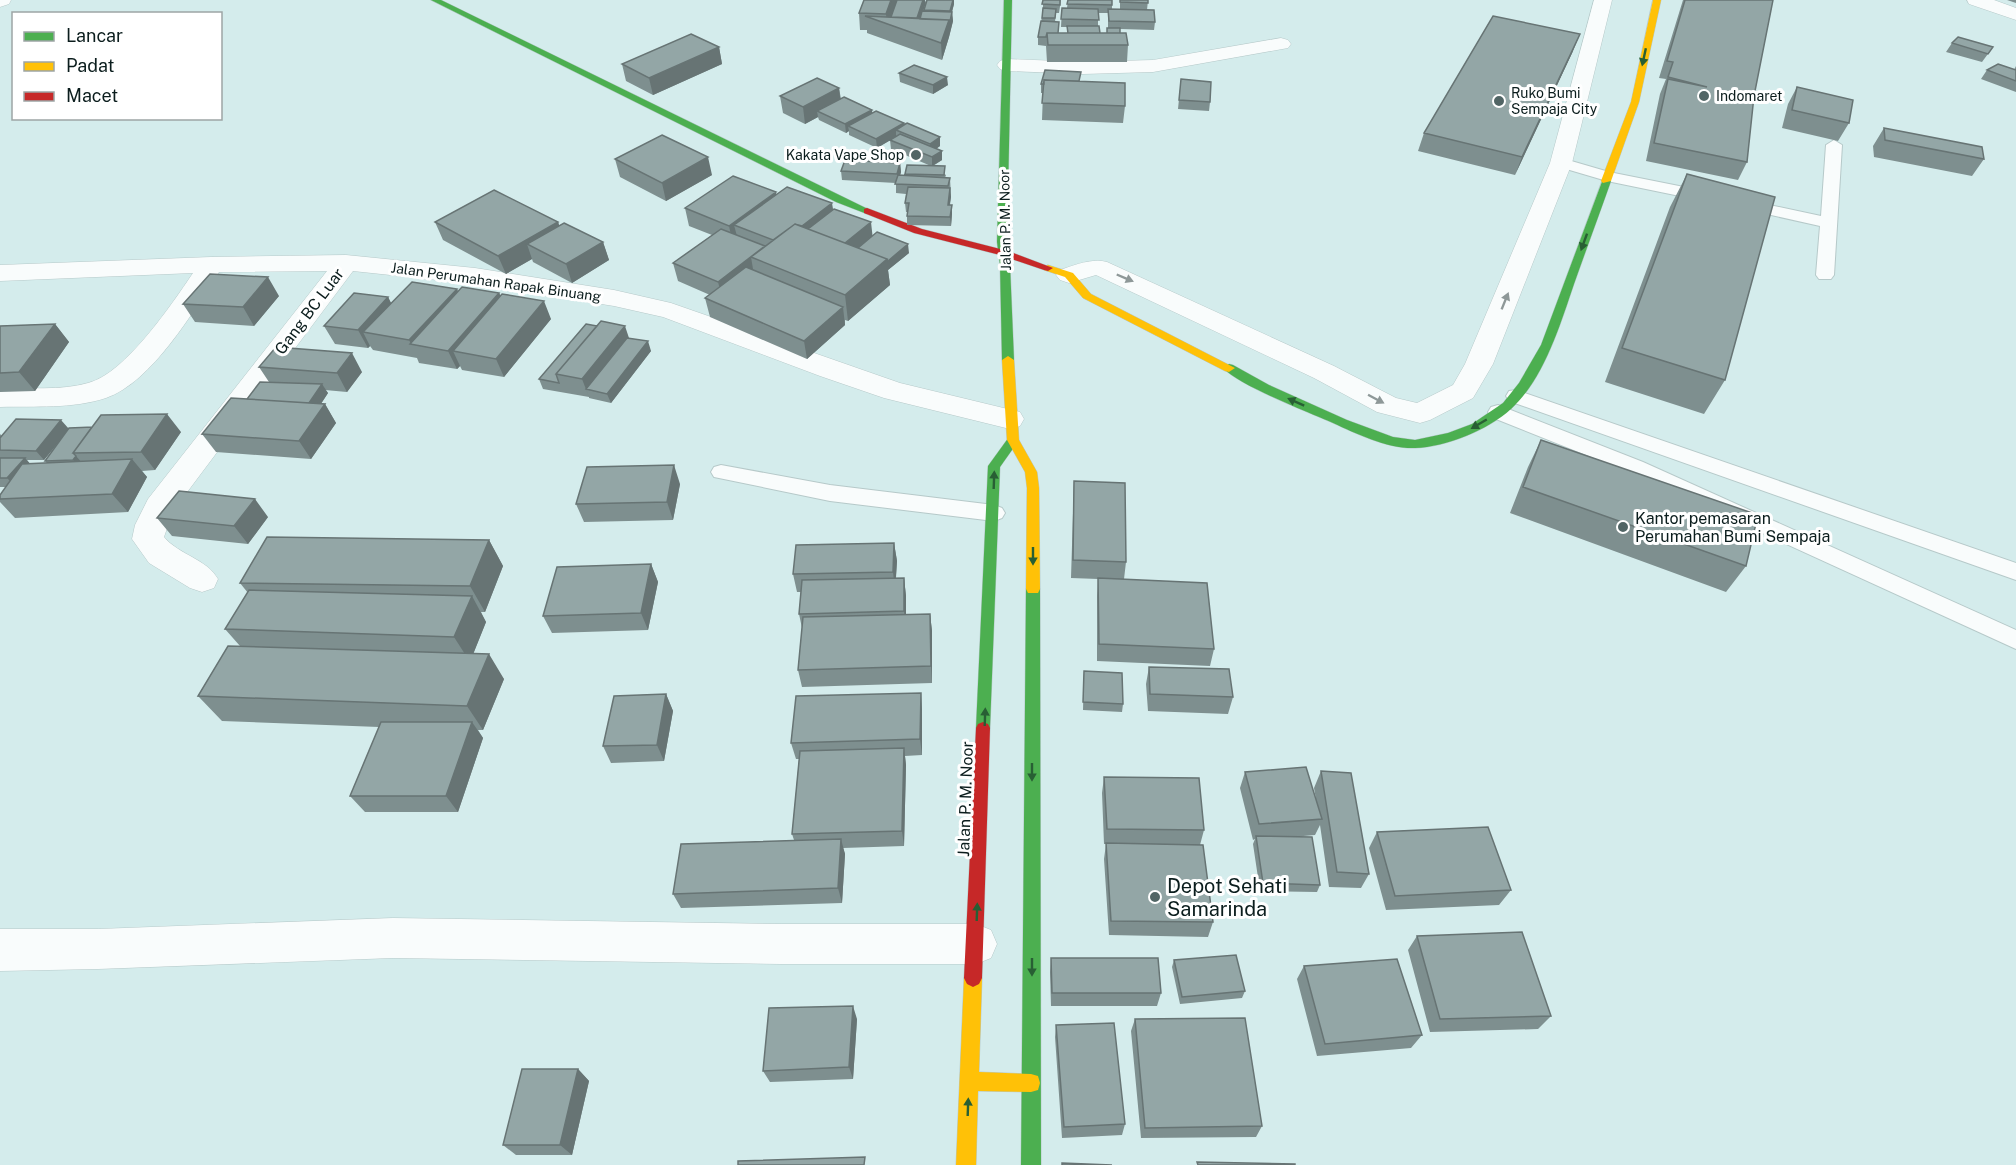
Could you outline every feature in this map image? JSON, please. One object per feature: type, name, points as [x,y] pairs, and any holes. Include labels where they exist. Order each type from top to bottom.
[{"type":"main road","points":[[435,0],[579,69],[839,200],[918,231],[1004,253],[1069,275],[1087,296],[1215,360],[1265,388],[1343,423],[1392,441],[1415,444],[1450,437],[1476,427],[1507,406],[1516,396],[1547,345],[1635,102],[1657,0]]},
{"type":"main road","name":"Jalan P. M. Noor","points":[[1008,0],[1002,242],[1011,429],[1031,472],[1032,488],[1031,1165]]},
{"type":"main road","name":"Jalan P. M. Noor","points":[[966,1165],[994,513],[994,466],[1011,429]]},
{"type":"main road","points":[[969,1081],[1031,1083]]},
{"type":"street","points":[[1420,413],[1463,391],[1479,364],[1561,163],[1603,0]]},
{"type":"street","points":[[1976,0],[2016,14]]},
{"type":"street","points":[[1007,65],[1083,68],[1153,66],[1281,44]]},
{"type":"street","name":"Jalan Perumahan Rapak Binuang","points":[[0,273],[211,265],[346,263],[475,276],[614,298],[671,311],[830,370],[1011,429]]},
{"type":"street","name":"Gang BC Luar","points":[[202,579],[160,554],[148,539],[159,507],[346,263]]},
{"type":"street","points":[[0,398],[98,391],[119,381],[139,362],[211,265]]},
{"type":"street","points":[[1069,275],[1098,267],[1324,372],[1387,405],[1420,413],[1450,437]]},
{"type":"street","points":[[0,950],[98,949],[393,938],[782,944],[976,944]]},
{"type":"lane","points":[[1825,275],[1834,145]]},
{"type":"lane","points":[[1561,163],[1607,176],[1828,223]]},
{"type":"lane","points":[[1516,396],[2016,572]]},
{"type":"lane","points":[[1498,412],[1636,467],[2016,640]]},
{"type":"lane","points":[[721,472],[830,493],[994,513]]},
{"type":"building","points":[[864,0],[891,0],[886,14],[859,13]]},
{"type":"building","points":[[897,0],[923,0],[917,18],[891,17]]},
{"type":"building","points":[[927,0],[953,0],[950,11],[924,10]]},
{"type":"building","points":[[1043,0],[1060,0],[1060,5],[1042,4]]},
{"type":"building","points":[[1068,0],[1112,0],[1112,5],[1067,4]]},
{"type":"building","points":[[1120,0],[1148,0],[1148,3],[1120,2]]},
{"type":"building","points":[[1685,0],[1773,0],[1754,96],[1747,162],[1654,143],[1668,79],[1707,87],[1668,77],[1673,62],[1667,61]]},
{"type":"building","points":[[1043,8],[1056,9],[1055,18],[1042,18]]},
{"type":"building","points":[[1062,8],[1098,9],[1099,20],[1061,19]]},
{"type":"building","points":[[1108,9],[1154,10],[1155,22],[1109,21]]},
{"type":"building","points":[[922,11],[952,12],[949,26],[949,20],[920,19]]},
{"type":"building","points":[[865,16],[949,20],[941,43]]},
{"type":"building","name":"Ruko Bumi Sempaja City","points":[[1493,16],[1580,34],[1522,157],[1424,133]]},
{"type":"building","points":[[1041,21],[1059,22],[1058,33],[1047,33],[1046,37],[1038,37]]},
{"type":"building","points":[[1067,26],[1099,26],[1100,33],[1068,33]]},
{"type":"building","points":[[1107,28],[1120,28],[1120,33],[1107,33]]},
{"type":"building","points":[[1047,33],[1126,33],[1128,45],[1048,45]]},
{"type":"building","points":[[691,34],[719,47],[649,78],[622,64]]},
{"type":"building","points":[[1958,37],[1993,47],[1988,54],[1952,43]]},
{"type":"building","points":[[1998,64],[2016,70],[2016,81],[1987,70]]},
{"type":"building","points":[[914,65],[947,77],[933,85],[899,73]]},
{"type":"building","points":[[1045,70],[1081,72],[1079,81],[1044,80],[1044,84],[1041,84]]},
{"type":"building","points":[[817,78],[839,88],[803,107],[780,96]]},
{"type":"building","points":[[1181,79],[1211,82],[1210,102],[1179,100]]},
{"type":"building","points":[[1044,80],[1125,83],[1125,106],[1042,103]]},
{"type":"building","points":[[1797,87],[1853,100],[1849,123],[1792,110]]},
{"type":"building","points":[[844,97],[872,110],[845,124],[817,111]]},
{"type":"building","points":[[876,111],[904,123],[876,139],[848,126]]},
{"type":"building","points":[[907,123],[940,137],[930,144],[896,130]]},
{"type":"building","points":[[1884,128],[1982,147],[1984,159],[1885,140]]},
{"type":"building","points":[[900,134],[942,151],[932,157],[890,140]]},
{"type":"building","points":[[662,135],[708,157],[662,183],[615,159]]},
{"type":"building","points":[[845,160],[900,163],[897,174],[841,171]]},
{"type":"building","points":[[907,165],[945,166],[944,175],[905,174]]},
{"type":"building","points":[[1687,174],[1775,197],[1725,380],[1622,348]]},
{"type":"building","points":[[898,175],[950,178],[948,186],[895,184]]},
{"type":"building","points":[[733,176],[776,192],[729,226],[685,208]]},
{"type":"building","points":[[787,187],[832,203],[802,226],[795,224],[773,240],[734,225]]},
{"type":"building","points":[[908,187],[950,188],[948,205],[952,205],[950,217],[907,216],[909,203],[905,203]]},
{"type":"building","points":[[494,190],[558,222],[498,256],[435,222]]},
{"type":"building","points":[[834,209],[871,222],[845,243],[808,229]]},
{"type":"building","points":[[564,223],[603,242],[566,264],[527,244]]},
{"type":"building","points":[[795,224],[887,259],[845,295],[751,257]]},
{"type":"building","points":[[721,229],[765,246],[718,282],[673,263]]},
{"type":"building","points":[[877,232],[908,244],[888,261],[858,248]]},
{"type":"building","points":[[746,267],[843,307],[804,341],[705,298]]},
{"type":"building","points":[[210,274],[268,277],[243,307],[183,304]]},
{"type":"building","points":[[412,282],[457,289],[409,340],[363,332]]},
{"type":"building","points":[[462,287],[499,293],[448,351],[410,344]]},
{"type":"building","points":[[354,293],[388,297],[358,330],[324,326]]},
{"type":"building","points":[[502,294],[544,301],[496,359],[453,351]]},
{"type":"building","points":[[601,321],[625,326],[582,379],[556,374]]},
{"type":"building","points":[[55,324],[19,372],[0,373],[0,326]]},
{"type":"building","points":[[586,324],[597,326],[556,374],[559,383],[539,379]]},
{"type":"building","points":[[627,338],[648,341],[607,394],[586,389]]},
{"type":"building","points":[[276,347],[352,353],[337,373],[259,367]]},
{"type":"building","points":[[260,382],[322,384],[309,403],[247,399]]},
{"type":"building","points":[[231,398],[325,404],[299,441],[202,434]]},
{"type":"building","points":[[167,414],[141,452],[73,453],[101,415]]},
{"type":"building","points":[[16,419],[61,420],[36,451],[0,450],[0,438]]},
{"type":"building","points":[[92,427],[73,453],[76,456],[73,460],[45,461],[69,428]]},
{"type":"building","points":[[1541,440],[1758,515],[1746,566],[1523,487]]},
{"type":"building","points":[[0,458],[25,458],[7,478],[0,478]]},
{"type":"building","points":[[132,459],[112,494],[0,499],[0,495],[22,464]]},
{"type":"building","points":[[674,465],[667,502],[576,504],[587,467]]},
{"type":"building","points":[[1074,481],[1125,483],[1126,562],[1073,560]]},
{"type":"building","points":[[179,491],[255,499],[234,526],[157,518]]},
{"type":"building","points":[[267,537],[489,540],[470,586],[240,583]]},
{"type":"building","points":[[894,543],[893,572],[793,574],[796,545]]},
{"type":"building","points":[[651,564],[641,613],[543,616],[557,567]]},
{"type":"building","points":[[904,578],[904,611],[799,614],[802,580]]},
{"type":"building","points":[[1098,578],[1207,583],[1214,649],[1099,644]]},
{"type":"building","points":[[249,590],[472,596],[454,637],[225,629]]},
{"type":"building","points":[[930,614],[931,666],[798,670],[803,617]]},
{"type":"building","points":[[228,646],[489,654],[467,706],[198,696]]},
{"type":"building","points":[[1149,667],[1229,669],[1233,697],[1150,694]]},
{"type":"building","points":[[1084,671],[1122,673],[1123,704],[1083,702]]},
{"type":"building","points":[[921,693],[920,739],[791,743],[796,696]]},
{"type":"building","points":[[666,694],[657,745],[603,746],[614,696]]},
{"type":"building","points":[[381,722],[472,722],[446,796],[350,796]]},
{"type":"building","points":[[904,748],[902,831],[792,834],[800,751]]},
{"type":"building","points":[[1306,767],[1322,819],[1259,824],[1245,772]]},
{"type":"building","points":[[1321,771],[1351,773],[1369,874],[1337,872]]},
{"type":"building","points":[[1104,777],[1199,778],[1204,830],[1107,829]]},
{"type":"building","points":[[1488,827],[1511,890],[1395,896],[1377,832]]},
{"type":"building","points":[[1256,836],[1312,837],[1320,885],[1263,883]]},
{"type":"building","points":[[841,839],[838,888],[673,894],[681,844]]},
{"type":"building","name":"Depot Sehati Samarinda","points":[[1106,843],[1203,845],[1213,922],[1111,921]]},
{"type":"building","points":[[1522,932],[1551,1016],[1440,1019],[1417,936]]},
{"type":"building","points":[[1236,955],[1245,991],[1182,997],[1174,960]]},
{"type":"building","points":[[1051,958],[1158,958],[1161,993],[1052,993]]},
{"type":"building","points":[[1397,959],[1422,1035],[1325,1044],[1304,966]]},
{"type":"building","points":[[853,1006],[849,1067],[763,1071],[769,1008]]},
{"type":"building","points":[[1245,1018],[1262,1126],[1145,1128],[1135,1019]]},
{"type":"building","points":[[1114,1023],[1125,1124],[1064,1127],[1056,1025]]},
{"type":"building","points":[[522,1069],[578,1069],[560,1145],[503,1145]]},
{"type":"building","points":[[865,1157],[864,1165],[738,1165],[738,1161]]},
{"type":"building","points":[[1197,1162],[1295,1164],[1295,1165],[1198,1165]]},
{"type":"building","points":[[1062,1163],[1112,1165],[1062,1165]]},
{"type":"traffic: fast","points":[[435,0],[579,69],[839,200],[867,211]]},
{"type":"traffic: fast","points":[[1008,0],[1002,242],[1005,265],[1008,360]]},
{"type":"traffic: fast","points":[[1229,368],[1265,388],[1343,423],[1392,441],[1415,444],[1450,437],[1476,427],[1507,406],[1524,385],[1547,345],[1606,181]]},
{"type":"traffic: fast","points":[[983,728],[994,466],[1013,440]]},
{"type":"traffic: fast","points":[[1031,1165],[1033,589]]},
{"type":"traffic: slow","points":[[1606,181],[1635,102],[1657,0]]},
{"type":"traffic: slow","points":[[1048,268],[1069,275],[1087,296],[1229,368]]},
{"type":"traffic: slow","points":[[1008,360],[1013,440],[1031,472],[1033,488],[1033,589]]},
{"type":"traffic: slow","points":[[966,1165],[973,978]]},
{"type":"traffic: slow","points":[[969,1081],[1031,1083]]},
{"type":"traffic: jam","points":[[867,211],[918,231],[1004,253],[1048,268]]},
{"type":"traffic: jam","points":[[973,978],[983,728]]},
{"type":"place","name":"Indomaret","points":[[1704,96]]},
{"type":"place","name":"Ruko Bumi Sempaja City","points":[[1499,101]]},
{"type":"place","name":"Kakata Vape Shop","points":[[916,155]]},
{"type":"place","name":"Kantor pemasaran Perumahan Bumi Sempaja","points":[[1623,527]]},
{"type":"place","name":"Depot Sehati Samarinda","points":[[1155,897]]}]
